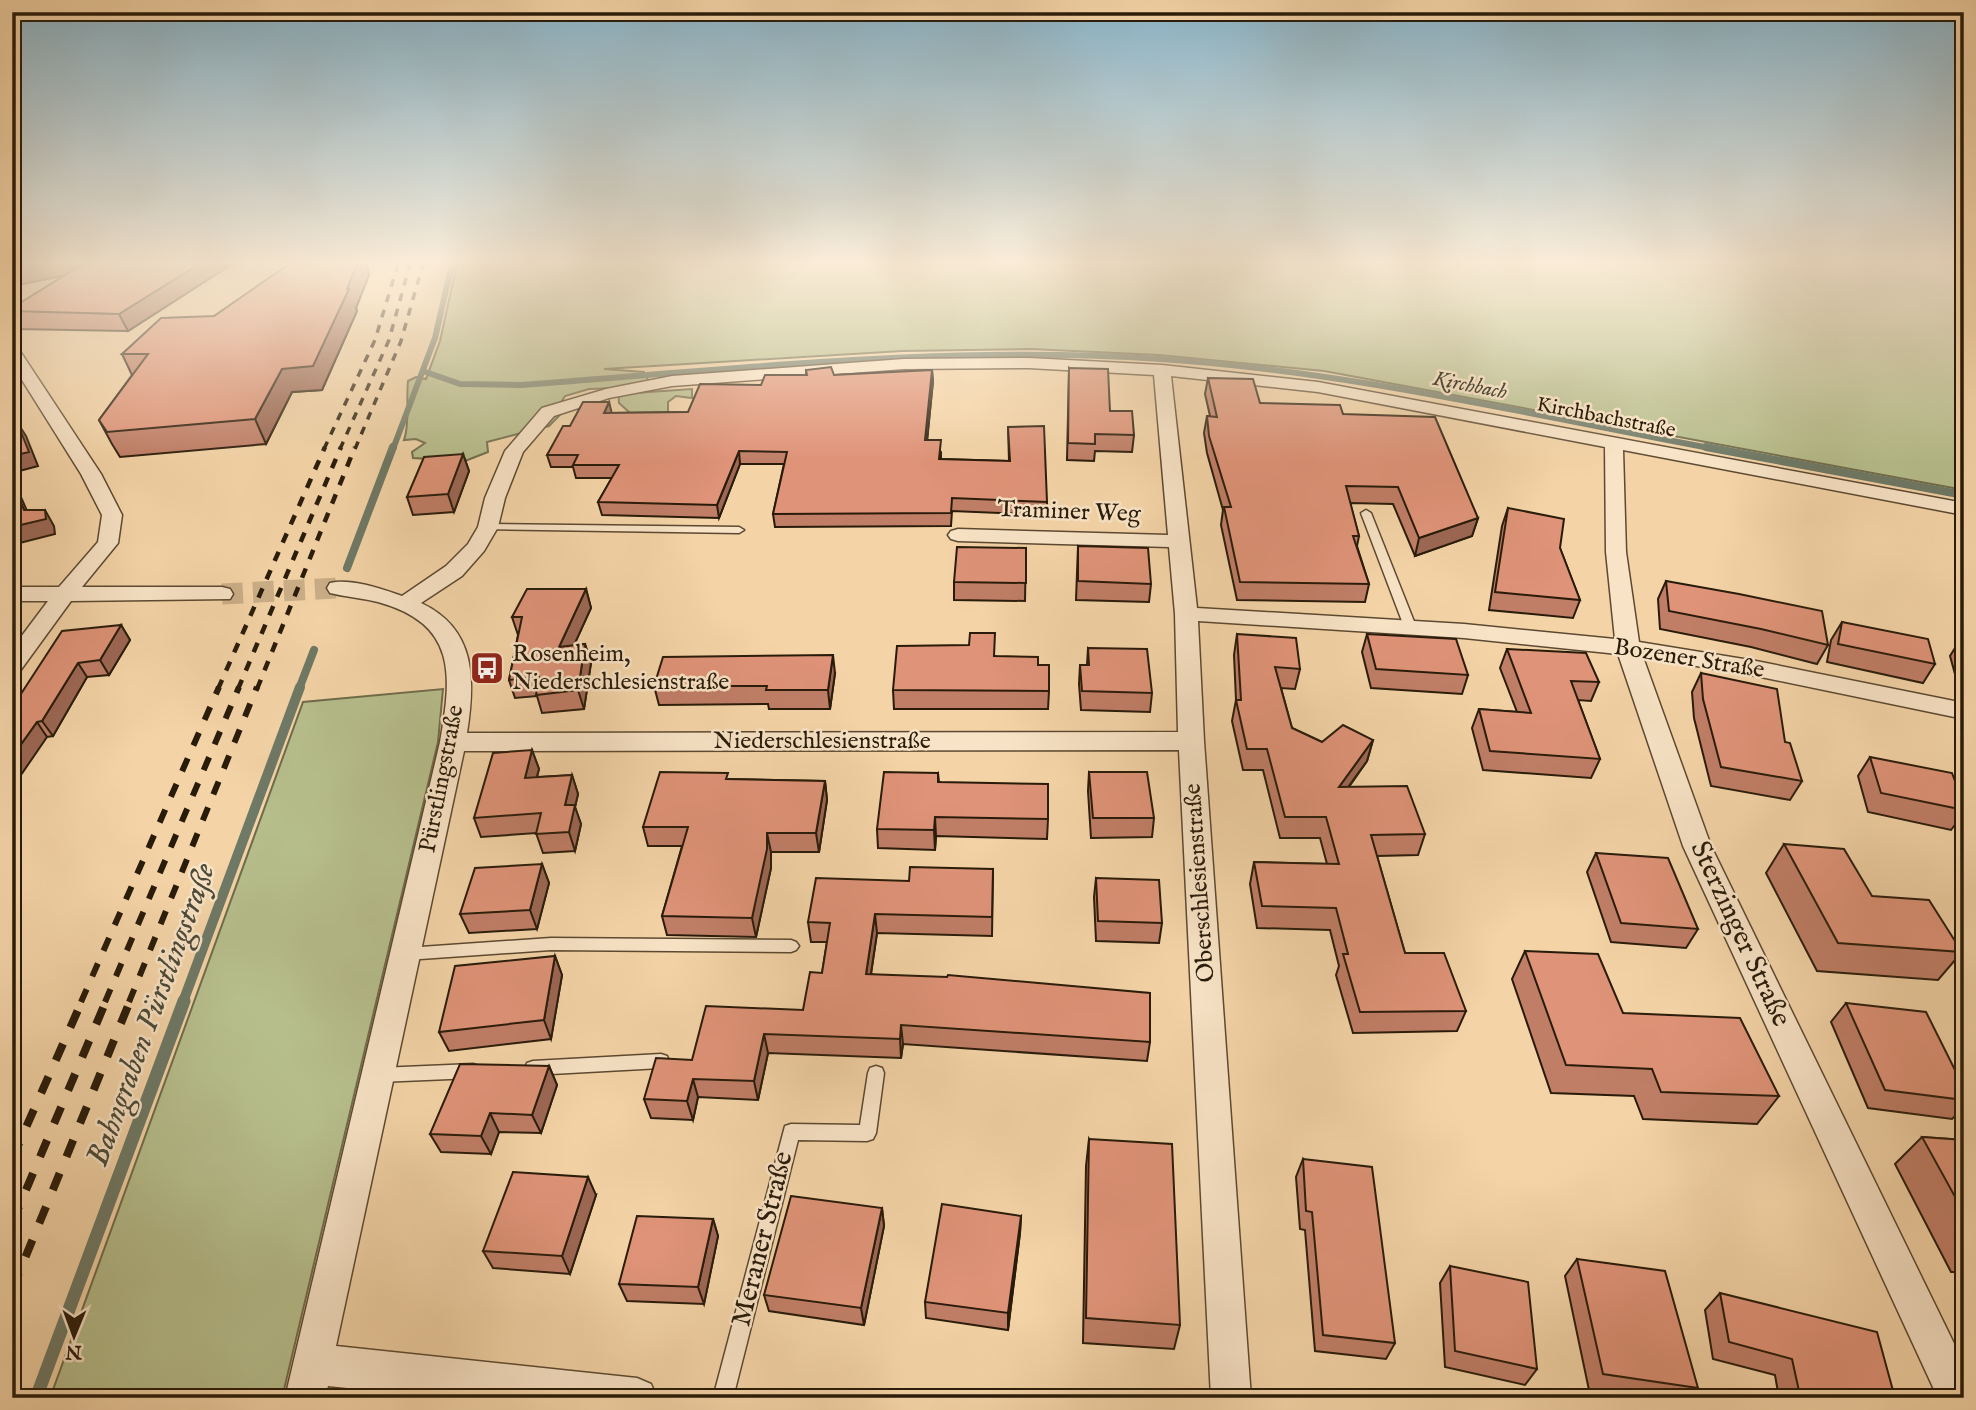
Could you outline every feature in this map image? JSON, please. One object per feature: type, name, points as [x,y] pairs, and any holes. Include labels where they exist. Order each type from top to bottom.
[{"type":"street","points":[[12,351],[91,474],[112,515],[108,543],[65,593],[12,666]]},
{"type":"street","name":"Kirchbachstraße","points":[[488,527],[495,498],[514,452],[548,412],[619,391],[672,381],[904,364],[1029,363],[1161,370],[1318,387],[1964,509]]},
{"type":"street","name":"Oberschlesienstraße","points":[[1161,370],[1186,614],[1191,741],[1231,1398]]},
{"type":"street","name":"Sterzinger Straße","points":[[1614,443],[1616,552],[1629,648],[1697,846],[1959,1398]]},
{"type":"street","points":[[407,603],[454,571],[477,547],[488,527]]},
{"type":"street","name":"Traminer Weg","points":[[958,535],[1178,541]]},
{"type":"street","name":"Pürstlingstraße","points":[[309,1381],[453,742],[460,682],[458,658],[449,635],[433,618],[407,603],[372,593],[338,589]]},
{"type":"street","points":[[12,594],[222,594]]},
{"type":"street","name":"Bozener Straße","points":[[1186,614],[1530,638],[1629,648],[1730,664],[1964,711]]},
{"type":"street","name":"Niederschlesienstraße","points":[[453,742],[1191,741]]},
{"type":"street","points":[[309,1381],[637,1398]]},
{"type":"lane","points":[[1366,513],[1411,629]]},
{"type":"lane","points":[[488,527],[739,530]]},
{"type":"lane","points":[[406,954],[551,944],[791,946]]},
{"type":"lane","points":[[379,1076],[661,1061]]},
{"type":"lane","name":"Meraner Straße","points":[[723,1398],[791,1132],[867,1133],[876,1073]]},
{"type":"green space","points":[[442,330],[1964,330],[1964,490],[1324,371],[1159,355],[1031,349],[902,351],[604,369],[644,372],[648,380],[634,393],[692,389],[692,398],[676,396],[668,402],[668,413],[630,413],[619,403],[618,388],[589,389],[565,396],[560,404],[561,414],[549,426],[487,442],[488,452],[465,461],[413,458],[412,452],[425,443],[416,439],[404,440],[407,427],[408,381],[416,377],[426,379]]},
{"type":"green space","points":[[443,689],[438,742],[282,1398],[50,1398],[303,702]]},
{"type":"building","points":[[148,330],[330,330],[313,366],[282,369],[255,419],[107,432],[99,420],[148,354],[122,354]]},
{"type":"building","points":[[831,367],[834,375],[932,370],[925,440],[941,440],[939,459],[1010,461],[1008,427],[1044,426],[1047,502],[952,498],[951,513],[773,514],[787,452],[739,451],[717,505],[598,502],[619,465],[573,465],[578,455],[547,455],[563,426],[570,426],[583,402],[609,402],[604,413],[688,412],[700,384],[761,385],[765,375],[807,375],[806,370]]},
{"type":"building","points":[[1069,368],[1108,369],[1110,411],[1132,411],[1134,435],[1095,434],[1095,444],[1068,443]]},
{"type":"building","points":[[1208,378],[1253,379],[1260,403],[1340,405],[1343,414],[1435,417],[1478,518],[1419,538],[1398,487],[1346,486],[1359,536],[1353,536],[1369,584],[1240,582],[1224,507],[1231,507],[1209,436],[1207,416],[1217,417]]},
{"type":"building","points":[[12,415],[29,452],[12,456]]},
{"type":"building","points":[[463,454],[448,494],[407,497],[424,457]]},
{"type":"building","points":[[12,483],[24,510],[45,510],[46,519],[12,527]]},
{"type":"building","points":[[1508,508],[1564,519],[1560,548],[1580,600],[1495,592]]},
{"type":"building","points":[[1078,546],[1148,548],[1151,584],[1078,581]]},
{"type":"building","points":[[957,547],[1026,548],[1026,583],[954,582]]},
{"type":"building","points":[[1666,581],[1822,611],[1828,645],[1669,611]]},
{"type":"building","points":[[527,589],[586,589],[559,647],[585,644],[578,690],[536,695],[539,677],[509,680],[522,617],[512,617]]},
{"type":"building","points":[[1842,622],[1928,639],[1935,664],[1838,644]]},
{"type":"building","points":[[121,625],[100,660],[78,663],[42,721],[37,722],[12,757],[12,703],[15,703],[62,631]]},
{"type":"building","points":[[970,633],[995,633],[994,656],[1038,657],[1038,665],[1049,665],[1049,691],[893,690],[897,646],[969,645]]},
{"type":"building","points":[[1237,634],[1296,638],[1300,669],[1275,667],[1292,728],[1322,742],[1343,725],[1373,740],[1339,787],[1407,786],[1425,834],[1371,835],[1405,953],[1444,953],[1466,1011],[1360,1012],[1343,954],[1348,954],[1336,908],[1262,906],[1254,862],[1339,864],[1326,817],[1285,817],[1267,749],[1247,749],[1236,700],[1241,700]]},
{"type":"building","points":[[1367,634],[1456,639],[1468,675],[1376,669]]},
{"type":"building","points":[[1088,648],[1147,649],[1152,693],[1082,691],[1080,665],[1089,665]]},
{"type":"building","points":[[1507,649],[1586,653],[1599,682],[1571,681],[1600,759],[1490,751],[1479,709],[1531,713]]},
{"type":"building","points":[[833,655],[828,690],[766,690],[767,686],[654,686],[663,657]]},
{"type":"building","points":[[1701,673],[1777,689],[1785,742],[1790,743],[1802,781],[1721,767],[1703,699]]},
{"type":"building","points":[[532,750],[525,778],[572,775],[565,805],[575,805],[569,832],[536,834],[541,813],[474,818],[493,753]]},
{"type":"building","points":[[1870,757],[1952,773],[1964,810],[1881,793]]},
{"type":"building","points":[[660,772],[728,773],[726,779],[825,781],[816,833],[767,833],[767,849],[752,918],[662,916],[688,827],[643,827]]},
{"type":"building","points":[[884,772],[938,773],[938,782],[1048,784],[1048,819],[935,817],[934,830],[877,829]]},
{"type":"building","points":[[1089,772],[1147,772],[1154,818],[1093,818]]},
{"type":"building","points":[[1784,844],[1844,849],[1872,896],[1929,900],[1962,952],[1838,943]]},
{"type":"building","points":[[1596,853],[1668,858],[1698,929],[1621,923]]},
{"type":"building","points":[[542,864],[530,910],[460,914],[475,868]]},
{"type":"building","points":[[910,867],[993,869],[992,917],[875,914],[866,974],[948,975],[1150,993],[1150,1042],[901,1025],[900,1039],[764,1034],[754,1081],[693,1079],[687,1101],[644,1099],[656,1058],[692,1060],[706,1006],[803,1010],[810,972],[822,973],[830,923],[808,922],[816,878],[909,881]]},
{"type":"building","points":[[1096,878],[1159,880],[1162,923],[1098,921]]},
{"type":"building","points":[[1525,951],[1598,954],[1623,1013],[1740,1018],[1779,1096],[1661,1092],[1652,1069],[1566,1065]]},
{"type":"building","points":[[555,956],[544,1020],[439,1032],[455,966]]},
{"type":"building","points":[[1846,1003],[1926,1012],[1964,1088],[1964,1100],[1885,1090]]},
{"type":"building","points":[[460,1064],[549,1066],[532,1115],[490,1113],[481,1136],[430,1134]]},
{"type":"building","points":[[1922,1137],[1964,1140],[1964,1213]]},
{"type":"building","points":[[1089,1139],[1172,1144],[1180,1325],[1086,1318]]},
{"type":"building","points":[[1303,1159],[1372,1167],[1395,1343],[1323,1335],[1312,1212],[1306,1211]]},
{"type":"building","points":[[513,1172],[588,1177],[562,1256],[483,1251]]},
{"type":"building","points":[[791,1196],[882,1208],[861,1308],[764,1295]]},
{"type":"building","points":[[942,1204],[1021,1216],[1008,1313],[925,1302]]},
{"type":"building","points":[[637,1216],[713,1219],[698,1287],[619,1284]]},
{"type":"building","points":[[1577,1259],[1665,1271],[1698,1388],[1603,1374]]},
{"type":"building","points":[[1450,1266],[1528,1282],[1537,1369],[1455,1351]]},
{"type":"building","points":[[1720,1293],[1877,1332],[1895,1398],[1825,1398],[1799,1391],[1792,1359],[1729,1342]]},
{"type":"waterway","points":[[393,449],[437,330]]},
{"type":"waterway","name":"Kirchbach","points":[[423,371],[460,384],[521,385],[761,366],[921,357],[1081,355],[1161,359],[1300,373],[1370,384],[1715,449]]},
{"type":"waterway","name":"Bahngraben Pürstlingstraße","points":[[347,568],[393,447]]},
{"type":"waterway","name":"Kirchbach","points":[[1706,447],[1964,495]]},
{"type":"waterway","name":"Bahngraben Pürstlingstraße","points":[[299,689],[314,650]]},
{"type":"waterway","name":"Bahngraben Pürstlingstraße","points":[[183,1002],[300,687]]},
{"type":"waterway","name":"Bahngraben Pürstlingstraße","points":[[36,1398],[184,1001]]},
{"type":"tunnel","points":[[222,594],[338,588]]},
{"type":"railway","points":[[324,449],[378,330]]},
{"type":"railway","points":[[340,449],[392,330]]},
{"type":"railway","points":[[355,449],[404,330]]},
{"type":"railway","points":[[218,689],[325,447]]},
{"type":"railway","points":[[238,689],[341,447]]},
{"type":"railway","points":[[257,689],[355,447]]},
{"type":"railway","points":[[81,1002],[219,687]]},
{"type":"railway","points":[[105,1002],[239,687]]},
{"type":"railway","points":[[129,1002],[257,687]]},
{"type":"railway","points":[[12,1159],[82,1001]]},
{"type":"railway","points":[[12,1223],[106,1001]]},
{"type":"railway","points":[[12,1290],[130,1001]]},
{"type":"place","name":"Rosenheim, Niederschlesienstraße","points":[[487,668]]}]
